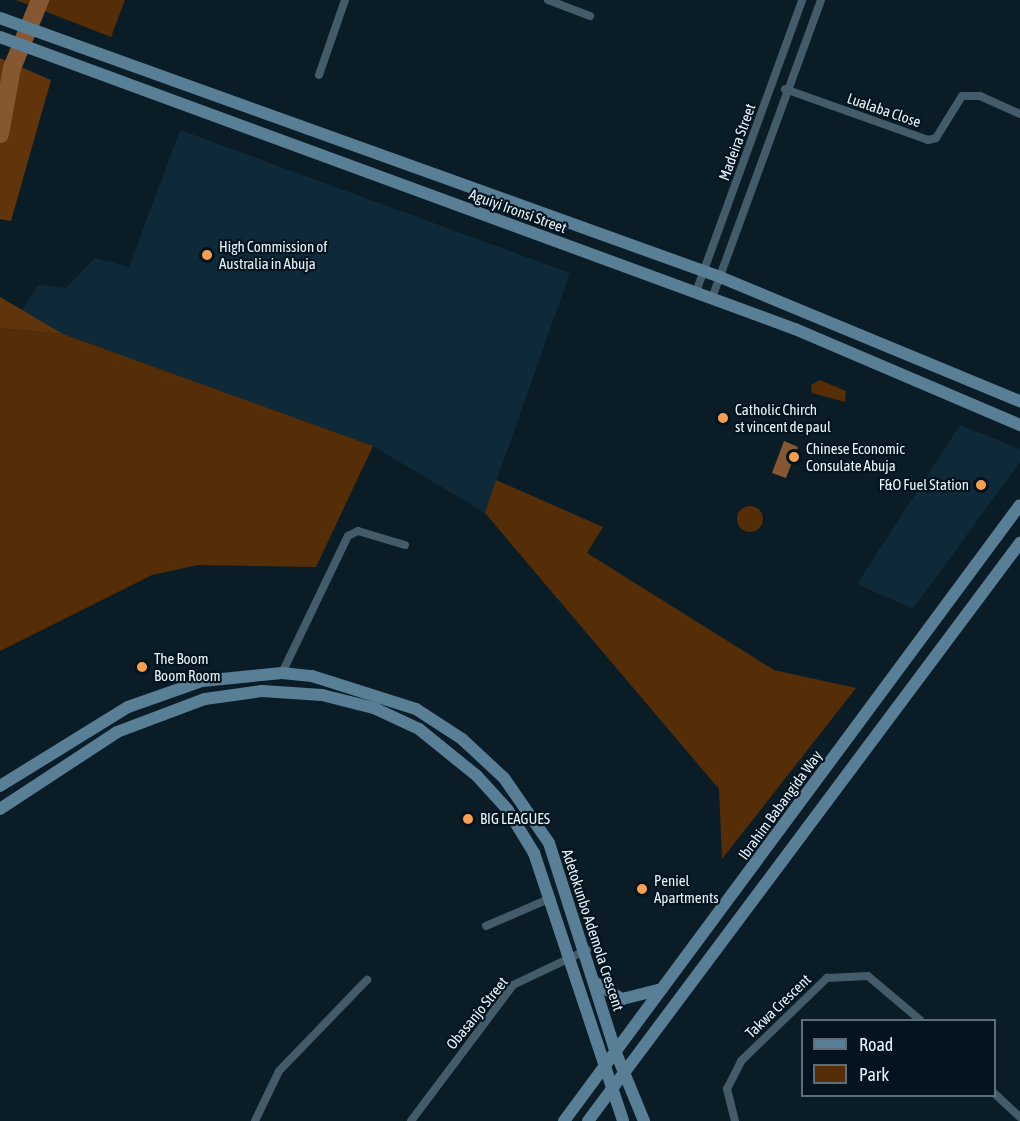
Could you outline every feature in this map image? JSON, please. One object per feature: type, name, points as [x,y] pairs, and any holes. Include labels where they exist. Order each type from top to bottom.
[{"type":"main road","name":"Aguiyi Ironsi Street","points":[[2,19],[720,277],[1020,402]]},
{"type":"main road","name":"Aguiyi Ironsi Street","points":[[0,37],[712,298],[900,370],[1020,425]]},
{"type":"main road","name":"Ibrahim Babangida Way","points":[[564,1121],[1020,506]]},
{"type":"main road","points":[[588,1121],[1020,543]]},
{"type":"main road","name":"Adetokunbo Ademola Crescent","points":[[0,786],[150,697],[202,681],[282,673],[339,681],[391,698],[443,725],[482,755],[519,796],[549,843],[587,950],[616,1053],[644,1121]]},
{"type":"main road","name":"Adetokunbo Ademola Crescent","points":[[0,808],[117,732],[165,710],[252,692],[322,695],[396,718],[459,757],[520,829],[550,898],[570,956],[602,1069],[623,1121]]},
{"type":"main road","points":[[596,983],[622,999],[663,989]]},
{"type":"street","points":[[319,75],[345,0]]},
{"type":"street","points":[[548,0],[590,16]]},
{"type":"street","name":"Madeira Street","points":[[696,292],[802,0]]},
{"type":"street","points":[[712,298],[785,89],[821,0]]},
{"type":"street","name":"Lualaba Close","points":[[785,89],[928,140],[936,138],[962,96],[980,96],[1020,114]]},
{"type":"street","points":[[282,673],[348,536],[358,531],[405,545]]},
{"type":"street","points":[[486,926],[550,898]]},
{"type":"street","name":"Obasanjo Street","points":[[411,1121],[513,985],[570,956],[587,950]]},
{"type":"street","name":"Takwa Crescent","points":[[735,1121],[727,1089],[741,1061],[826,978],[868,976],[919,1019]]},
{"type":"street","points":[[255,1121],[279,1071],[367,980]]},
{"type":"street","points":[[996,1095],[1020,1117]]},
{"type":"shaded area","points":[[0,58],[51,80],[11,221],[0,219]]},
{"type":"shaded area","points":[[180,130],[570,273],[485,513],[373,446],[63,334],[22,310],[38,285],[66,288],[95,258],[129,267]]},
{"type":"shaded area","points":[[0,297],[63,334],[0,328]]},
{"type":"shaded area","points":[[960,425],[1020,449],[1020,462],[913,609],[857,584]]},
{"type":"shaded area","points":[[784,441],[798,447],[786,478],[772,473]]},
{"type":"green space","points":[[16,0],[125,0],[111,37]]},
{"type":"green space","points":[[0,328],[63,334],[373,446],[316,567],[198,565],[152,575],[0,651]]},
{"type":"green space","points":[[820,380],[846,391],[845,402],[812,393],[811,385]]},
{"type":"green space","points":[[496,480],[603,527],[587,553],[774,670],[856,688],[722,859],[719,789],[485,513]]},
{"type":"green space","points":[[750,506],[759,510],[763,519],[759,528],[750,532],[741,528],[737,519],[741,510]]},
{"type":"waterway","points":[[0,134],[12,68],[40,0]]},
{"type":"place","name":"High Commission of Australia in Abuja","points":[[207,255]]},
{"type":"place","name":"Catholic Chirch st vincent de paul","points":[[723,418]]},
{"type":"place","name":"Chinese Economic Consulate Abuja","points":[[794,457]]},
{"type":"place","name":"F&O Fuel Station","points":[[981,485]]},
{"type":"place","name":"The Boom Boom Room","points":[[142,667]]},
{"type":"place","name":"BIG LEAGUES","points":[[468,819]]},
{"type":"place","name":"Peniel Apartments","points":[[642,889]]}]
